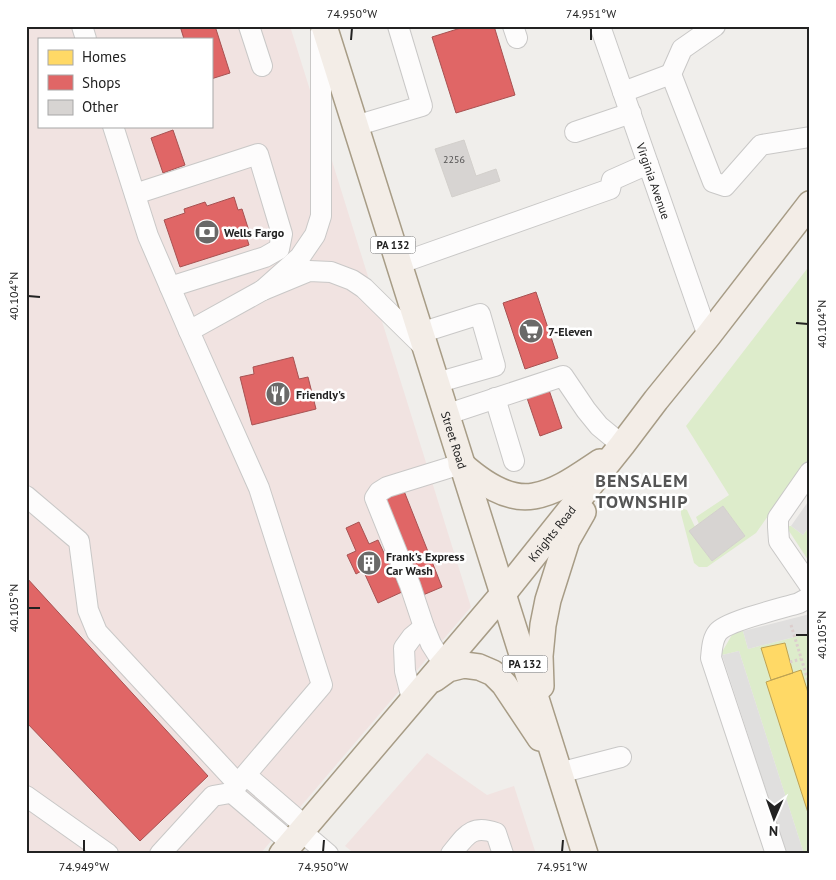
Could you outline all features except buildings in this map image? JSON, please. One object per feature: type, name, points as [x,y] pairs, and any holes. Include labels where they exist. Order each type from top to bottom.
[{"type":"main road","name":"Street Road","points":[[322,26],[585,854]]},
{"type":"main road","name":"Knights Road","points":[[295,838],[503,594],[810,204]]},
{"type":"main road","points":[[462,464],[473,474],[500,491],[516,496],[534,496],[550,492],[568,482],[619,448]]},
{"type":"main road","points":[[547,734],[540,656],[548,600],[567,540],[619,448]]},
{"type":"main road","points":[[416,694],[448,669],[464,665],[479,667],[493,673],[504,684],[558,768]]},
{"type":"street","points":[[82,26],[86,38]]},
{"type":"street","points":[[249,26],[262,66]]},
{"type":"street","points":[[263,290],[300,257],[315,235],[321,216],[322,26]]},
{"type":"street","points":[[355,126],[422,106],[398,26]]},
{"type":"street","name":"Virginia Avenue","points":[[600,26],[708,336]]},
{"type":"street","points":[[715,26],[682,49],[671,74],[713,182],[725,186],[761,145],[810,136]]},
{"type":"street","points":[[623,92],[671,74]]},
{"type":"street","points":[[575,132],[631,114]]},
{"type":"street","points":[[114,128],[148,236],[259,488],[322,684],[239,784],[230,793],[213,796],[160,854]]},
{"type":"street","points":[[135,194],[258,154],[282,234],[279,249],[265,257],[170,287]]},
{"type":"street","points":[[398,264],[610,189],[612,180],[648,164]]},
{"type":"street","points":[[189,331],[263,290],[309,271],[331,272],[352,280],[364,288],[423,340],[480,314],[495,366],[436,383]]},
{"type":"street","points":[[446,415],[563,376],[586,410],[619,448]]},
{"type":"street","points":[[495,398],[514,461]]},
{"type":"street","points":[[443,663],[431,644],[410,585],[375,498],[386,487],[462,464]]},
{"type":"street","points":[[810,472],[778,518],[778,527],[779,541],[810,586]]},
{"type":"street","points":[[26,496],[79,541],[88,610],[97,632],[239,784],[295,838],[328,854]]},
{"type":"street","points":[[776,854],[711,658],[712,644],[718,632],[729,624],[799,603],[810,597]]},
{"type":"street","points":[[416,694],[405,672],[404,648],[424,627]]},
{"type":"street","points":[[558,768],[621,757]]},
{"type":"street","points":[[26,796],[108,854]]},
{"type":"street","points":[[451,854],[468,833],[486,829],[496,833],[503,854]]},
{"type":"path","points":[[785,607],[810,687]]},
{"type":"path","points":[[790,662],[801,658]]},
{"type":"shaded area","points":[[26,26],[290,26],[471,607],[260,854],[26,854]]},
{"type":"shaded area","points":[[810,499],[810,525],[803,535],[791,526]]},
{"type":"shaded area","points":[[810,614],[810,633],[748,649],[743,631]]},
{"type":"shaded area","points":[[739,651],[804,854],[787,854],[722,655]]},
{"type":"shaded area","points":[[427,753],[487,795],[514,786],[536,854],[355,854],[345,846]]},
{"type":"green space","points":[[810,265],[810,457],[756,533],[707,567],[699,567],[694,563],[681,510],[687,510],[695,527],[690,531],[712,561],[745,536],[723,506],[699,524],[696,517],[729,495],[686,426]]},
{"type":"green space","points":[[810,525],[810,563],[789,531],[788,526],[791,526],[803,535]]},
{"type":"green space","points":[[743,631],[748,649],[810,633],[810,699],[793,673],[785,643],[761,648],[771,680],[766,682],[810,819],[810,854],[804,854],[739,651],[722,655],[733,633]]},
{"type":"place","name":"Wells Fargo","points":[[207,232]]},
{"type":"place","name":"7-Eleven","points":[[531,331]]},
{"type":"place","name":"Friendly's","points":[[278,394]]},
{"type":"place","name":"Frank's Express Car Wash","points":[[369,563]]},
{"type":"district","name":"BENSALEM TOWNSHIP","points":[[642,490]]}]
